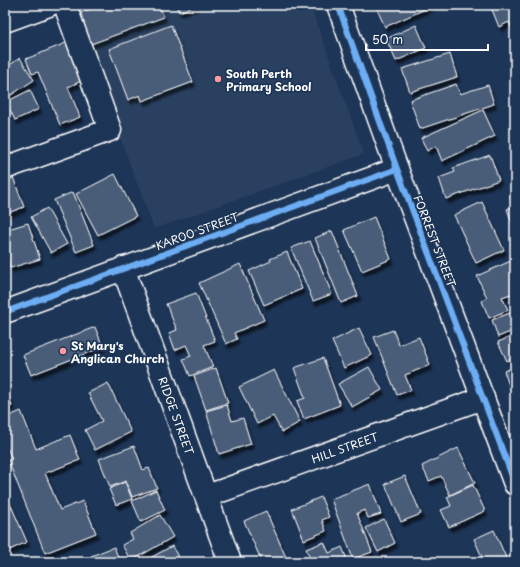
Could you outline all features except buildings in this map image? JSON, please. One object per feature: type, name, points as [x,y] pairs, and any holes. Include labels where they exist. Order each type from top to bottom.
[{"type":"street","points":[[5,21],[49,5]]},
{"type":"street","points":[[5,168],[110,130],[65,5]]},
{"type":"street","name":"FORREST STREET","points":[[338,5],[397,169],[515,484]]},
{"type":"street","name":"KAROO STREET","points":[[5,312],[397,169]]},
{"type":"street","name":"RIDGE STREET","points":[[123,268],[230,562]]},
{"type":"street","name":"HILL STREET","points":[[207,496],[483,398]]},
{"type":"shaded area","name":"South Perth Primary School","points":[[71,5],[310,5],[364,154],[154,229]]},
{"type":"cycle path","points":[[338,5],[397,169],[515,484]]},
{"type":"cycle path","points":[[5,312],[397,169]]},
{"type":"place","name":"South Perth Primary School","points":[[218,79]]},
{"type":"place","name":"St Mary's Anglican Church","points":[[63,351]]}]
